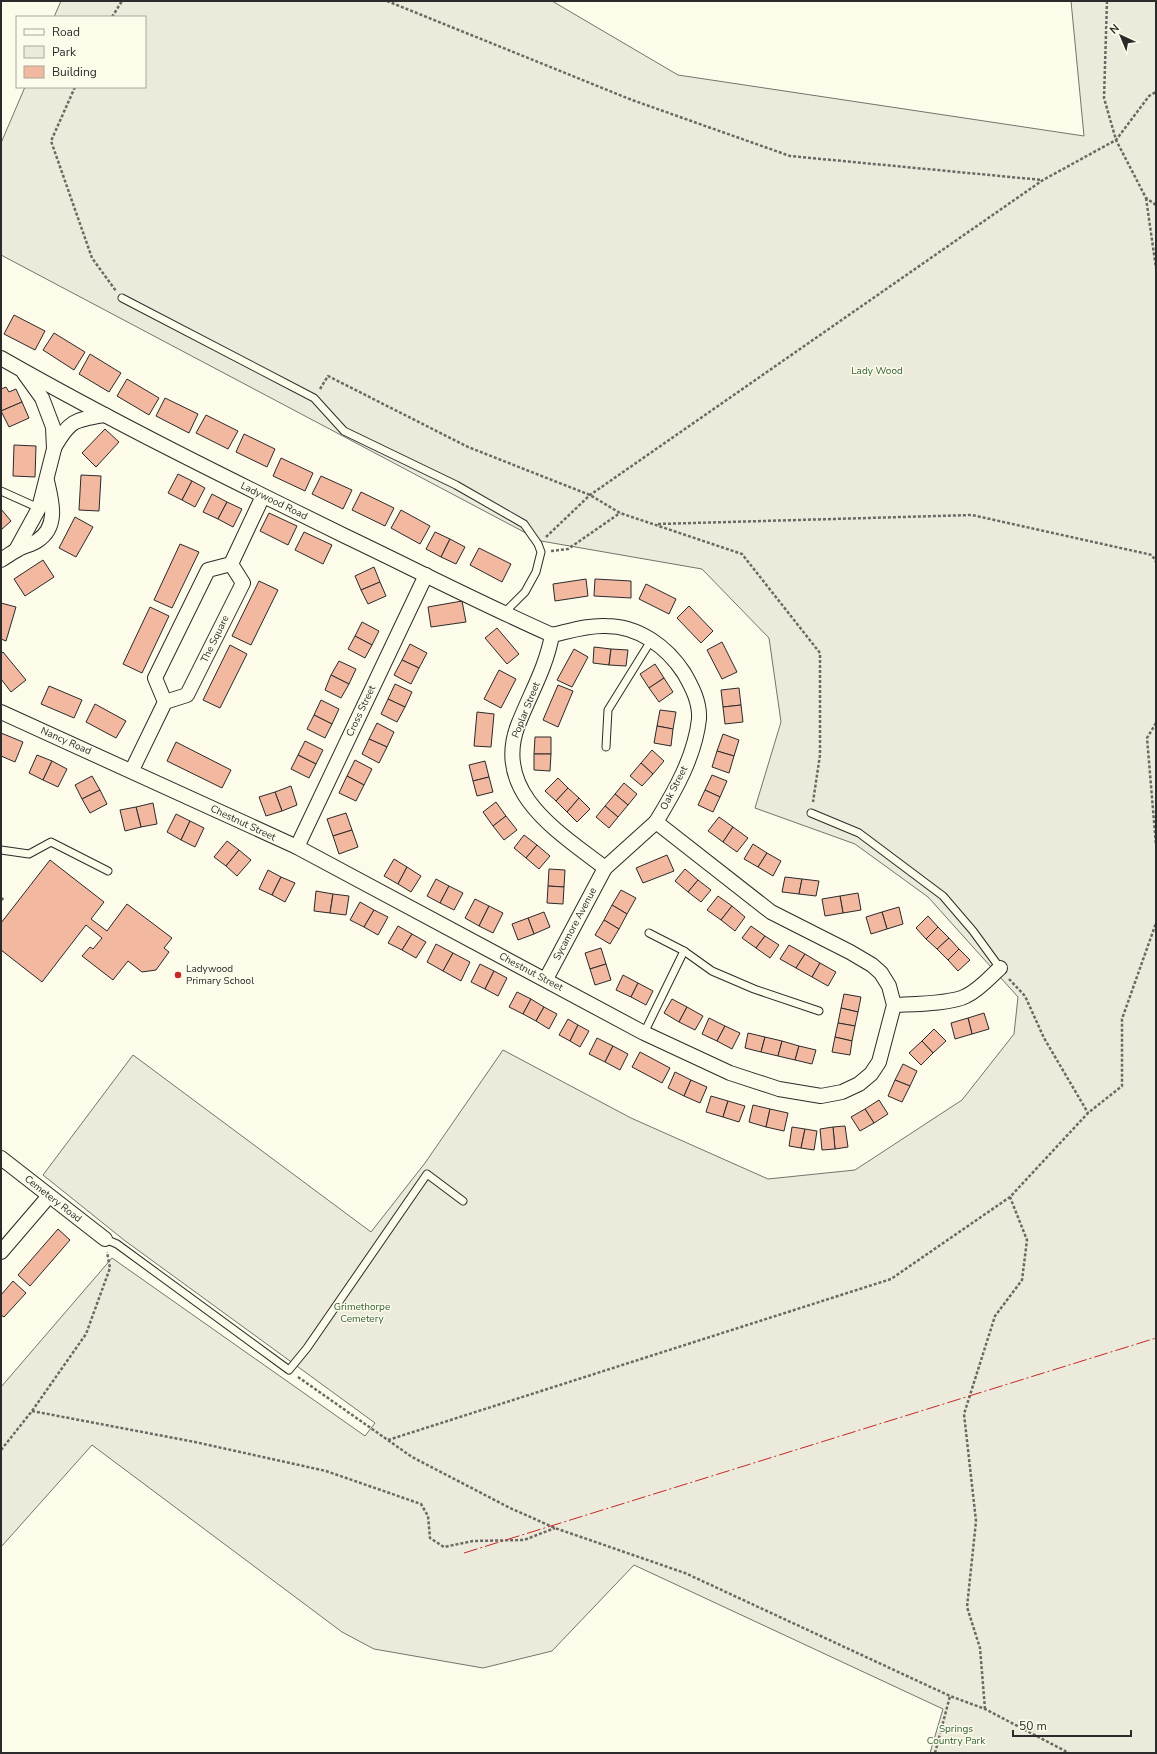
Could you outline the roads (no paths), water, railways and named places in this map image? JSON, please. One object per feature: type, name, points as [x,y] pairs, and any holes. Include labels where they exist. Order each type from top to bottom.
[{"type":"street","name":"Ladywood Road","points":[[1,358],[105,415],[263,496],[504,613],[552,634]]},
{"type":"street","points":[[22,370],[42,398],[53,427],[54,449]]},
{"type":"street","points":[[16,550],[39,508],[54,449],[65,429],[80,419],[105,415]]},
{"type":"street","points":[[1,560],[16,550],[37,541],[47,532],[52,521],[52,513],[46,478]]},
{"type":"street","points":[[132,770],[165,702],[155,678],[208,570],[230,564],[263,496]]},
{"type":"street","name":"The Square","points":[[165,702],[187,696],[243,583],[230,564]]},
{"type":"street","name":"Cross Street","points":[[297,848],[426,575]]},
{"type":"street","name":"Oak Street","points":[[552,634],[608,626],[632,631],[653,639],[668,652],[682,670],[695,692],[699,717],[694,744],[683,773],[656,822],[772,912],[872,965],[881,973],[889,986],[894,1005]]},
{"type":"street","name":"Poplar Street","points":[[552,634],[549,655],[517,726],[512,744],[513,768],[522,791],[535,812],[605,868]]},
{"type":"street","name":"Nancy Road","points":[[1,712],[132,770]]},
{"type":"street","name":"Chestnut Street","points":[[132,770],[297,848],[644,1033],[730,1073],[779,1089],[821,1096],[842,1092],[859,1084],[871,1074],[878,1062],[894,1005]]},
{"type":"street","points":[[605,868],[656,822]]},
{"type":"street","name":"Sycamore Avenue","points":[[546,980],[605,868]]},
{"type":"street","points":[[894,1005],[930,1003],[965,997],[1000,968]]},
{"type":"street","name":"Cemetery Road","points":[[1,1158],[105,1239]]},
{"type":"street","points":[[1,1252],[49,1196]]},
{"type":"lane","points":[[122,298],[314,398],[344,431],[456,485],[524,524],[538,544],[540,552],[536,572],[526,592],[504,613]]},
{"type":"lane","points":[[1,491],[52,513]]},
{"type":"lane","points":[[606,747],[608,710],[653,639]]},
{"type":"lane","points":[[811,812],[859,834],[943,896],[973,931],[1000,968]]},
{"type":"lane","points":[[1,850],[29,854],[51,842],[108,870]]},
{"type":"lane","points":[[649,933],[684,951],[712,971],[754,989],[819,1011]]},
{"type":"lane","points":[[644,1033],[684,951]]},
{"type":"lane","points":[[105,1239],[117,1244],[288,1370],[307,1348],[427,1174],[463,1201]]},
{"type":"place","name":"Ladywood Primary School","points":[[178,975]]},
{"type":"park label","name":"Lady Wood","points":[[877,371]]},
{"type":"park label","name":"Grimethorpe Cemetery","points":[[362,1312]]},
{"type":"park label","name":"Springs Country Park","points":[[956,1734]]}]
